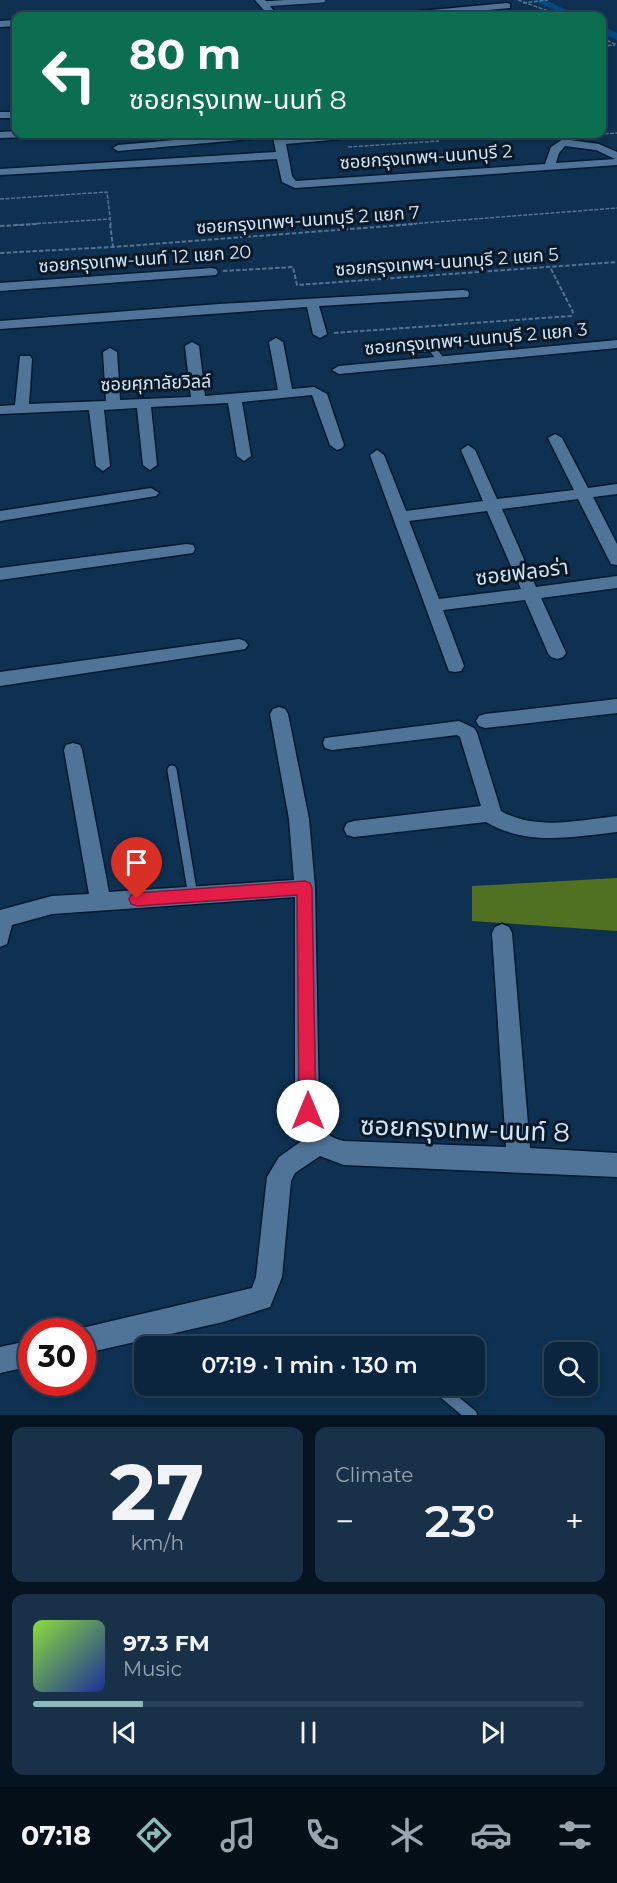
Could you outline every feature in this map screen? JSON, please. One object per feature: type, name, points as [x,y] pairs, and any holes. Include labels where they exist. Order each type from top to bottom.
[{"type":"street","points":[[458,12],[507,6]]},
{"type":"street","points":[[118,148],[250,138]]},
{"type":"street","name":"ซอยกรุงเทพฯ-นนทบุรี 2","points":[[278,138],[284,155],[284,173],[288,182],[295,185],[617,162]]},
{"type":"street","points":[[550,167],[550,158],[554,149],[563,142],[599,147],[617,156]]},
{"type":"street","points":[[0,172],[284,155]]},
{"type":"street","name":"ซอยกรุงเทพ-นนท์ 12 แยก 20","points":[[0,287],[212,272]]},
{"type":"street","points":[[0,325],[463,294]]},
{"type":"street","points":[[312,303],[320,334]]},
{"type":"street","points":[[276,342],[286,394]]},
{"type":"street","name":"ซอยกรุงเทพฯ-นนทบุรี 2 แยก 3","points":[[339,370],[617,344]]},
{"type":"street","points":[[192,346],[199,401]]},
{"type":"street","points":[[110,352],[113,404]]},
{"type":"street","points":[[22,409],[25,359]]},
{"type":"street","name":"ซอยศุภาลัยวิลล์","points":[[0,410],[199,401],[314,391],[320,394],[337,445]]},
{"type":"street","points":[[234,398],[244,456]]},
{"type":"street","points":[[144,404],[150,465]]},
{"type":"street","points":[[96,405],[103,466]]},
{"type":"street","points":[[555,438],[617,560]]},
{"type":"street","points":[[468,450],[557,653]]},
{"type":"street","points":[[377,455],[455,666]]},
{"type":"street","points":[[400,517],[617,489]]},
{"type":"street","points":[[0,516],[151,493]]},
{"type":"street","points":[[0,574],[187,549]]},
{"type":"street","name":"ซอยฟลอร่า","points":[[432,606],[617,582]]},
{"type":"street","points":[[0,679],[239,645]]},
{"type":"street","points":[[485,721],[617,706]]},
{"type":"street","points":[[96,1338],[261,1298],[269,1277],[279,1177],[287,1166],[319,1143],[313,1137],[308,1121],[305,888],[299,819],[279,714]]},
{"type":"street","points":[[332,743],[459,728],[468,734],[492,813],[502,824],[527,830],[617,824]]},
{"type":"street","points":[[73,750],[100,901]]},
{"type":"street","points":[[354,829],[492,813]]},
{"type":"street","points":[[1,925],[52,905],[305,888]]},
{"type":"street","points":[[502,933],[519,1159]]},
{"type":"street","name":"ซอยกรุงเทพ-นนท์ 8","points":[[319,1143],[324,1148],[344,1153],[617,1165]]},
{"type":"street","points":[[0,1360],[18,1356]]},
{"type":"lane","points":[[262,2],[323,0]]},
{"type":"lane","points":[[380,350],[432,348],[440,359]]},
{"type":"lane","points":[[172,770],[193,896]]},
{"type":"lane","points":[[448,1396],[471,1415]]},
{"type":"path","points":[[518,0],[553,12]]},
{"type":"path","points":[[524,3],[548,0]]},
{"type":"path","points":[[348,147],[439,141]]},
{"type":"path","points":[[0,199],[107,192],[113,247]]},
{"type":"path","name":"ซอยกรุงเทพฯ-นนทบุรี 2 แยก 7","points":[[0,254],[617,208]]},
{"type":"path","points":[[0,226],[110,219]]},
{"type":"path","name":"ซอยกรุงเทพฯ-นนทบุรี 2 แยก 5","points":[[293,267],[297,285],[617,262]]},
{"type":"path","name":"ซอยกรุงเทพ-นนท์ 12 แยก 20","points":[[212,272],[293,267]]},
{"type":"path","points":[[320,334],[570,316],[573,312],[550,267]]},
{"type":"green space","points":[[617,878],[617,931],[472,921],[472,886]]},
{"type":"waterway","points":[[537,0],[566,12]]},
{"type":"waterway","points":[[606,31],[617,37]]},
{"type":"route","points":[[137,899],[305,888],[308,1111]]}]
